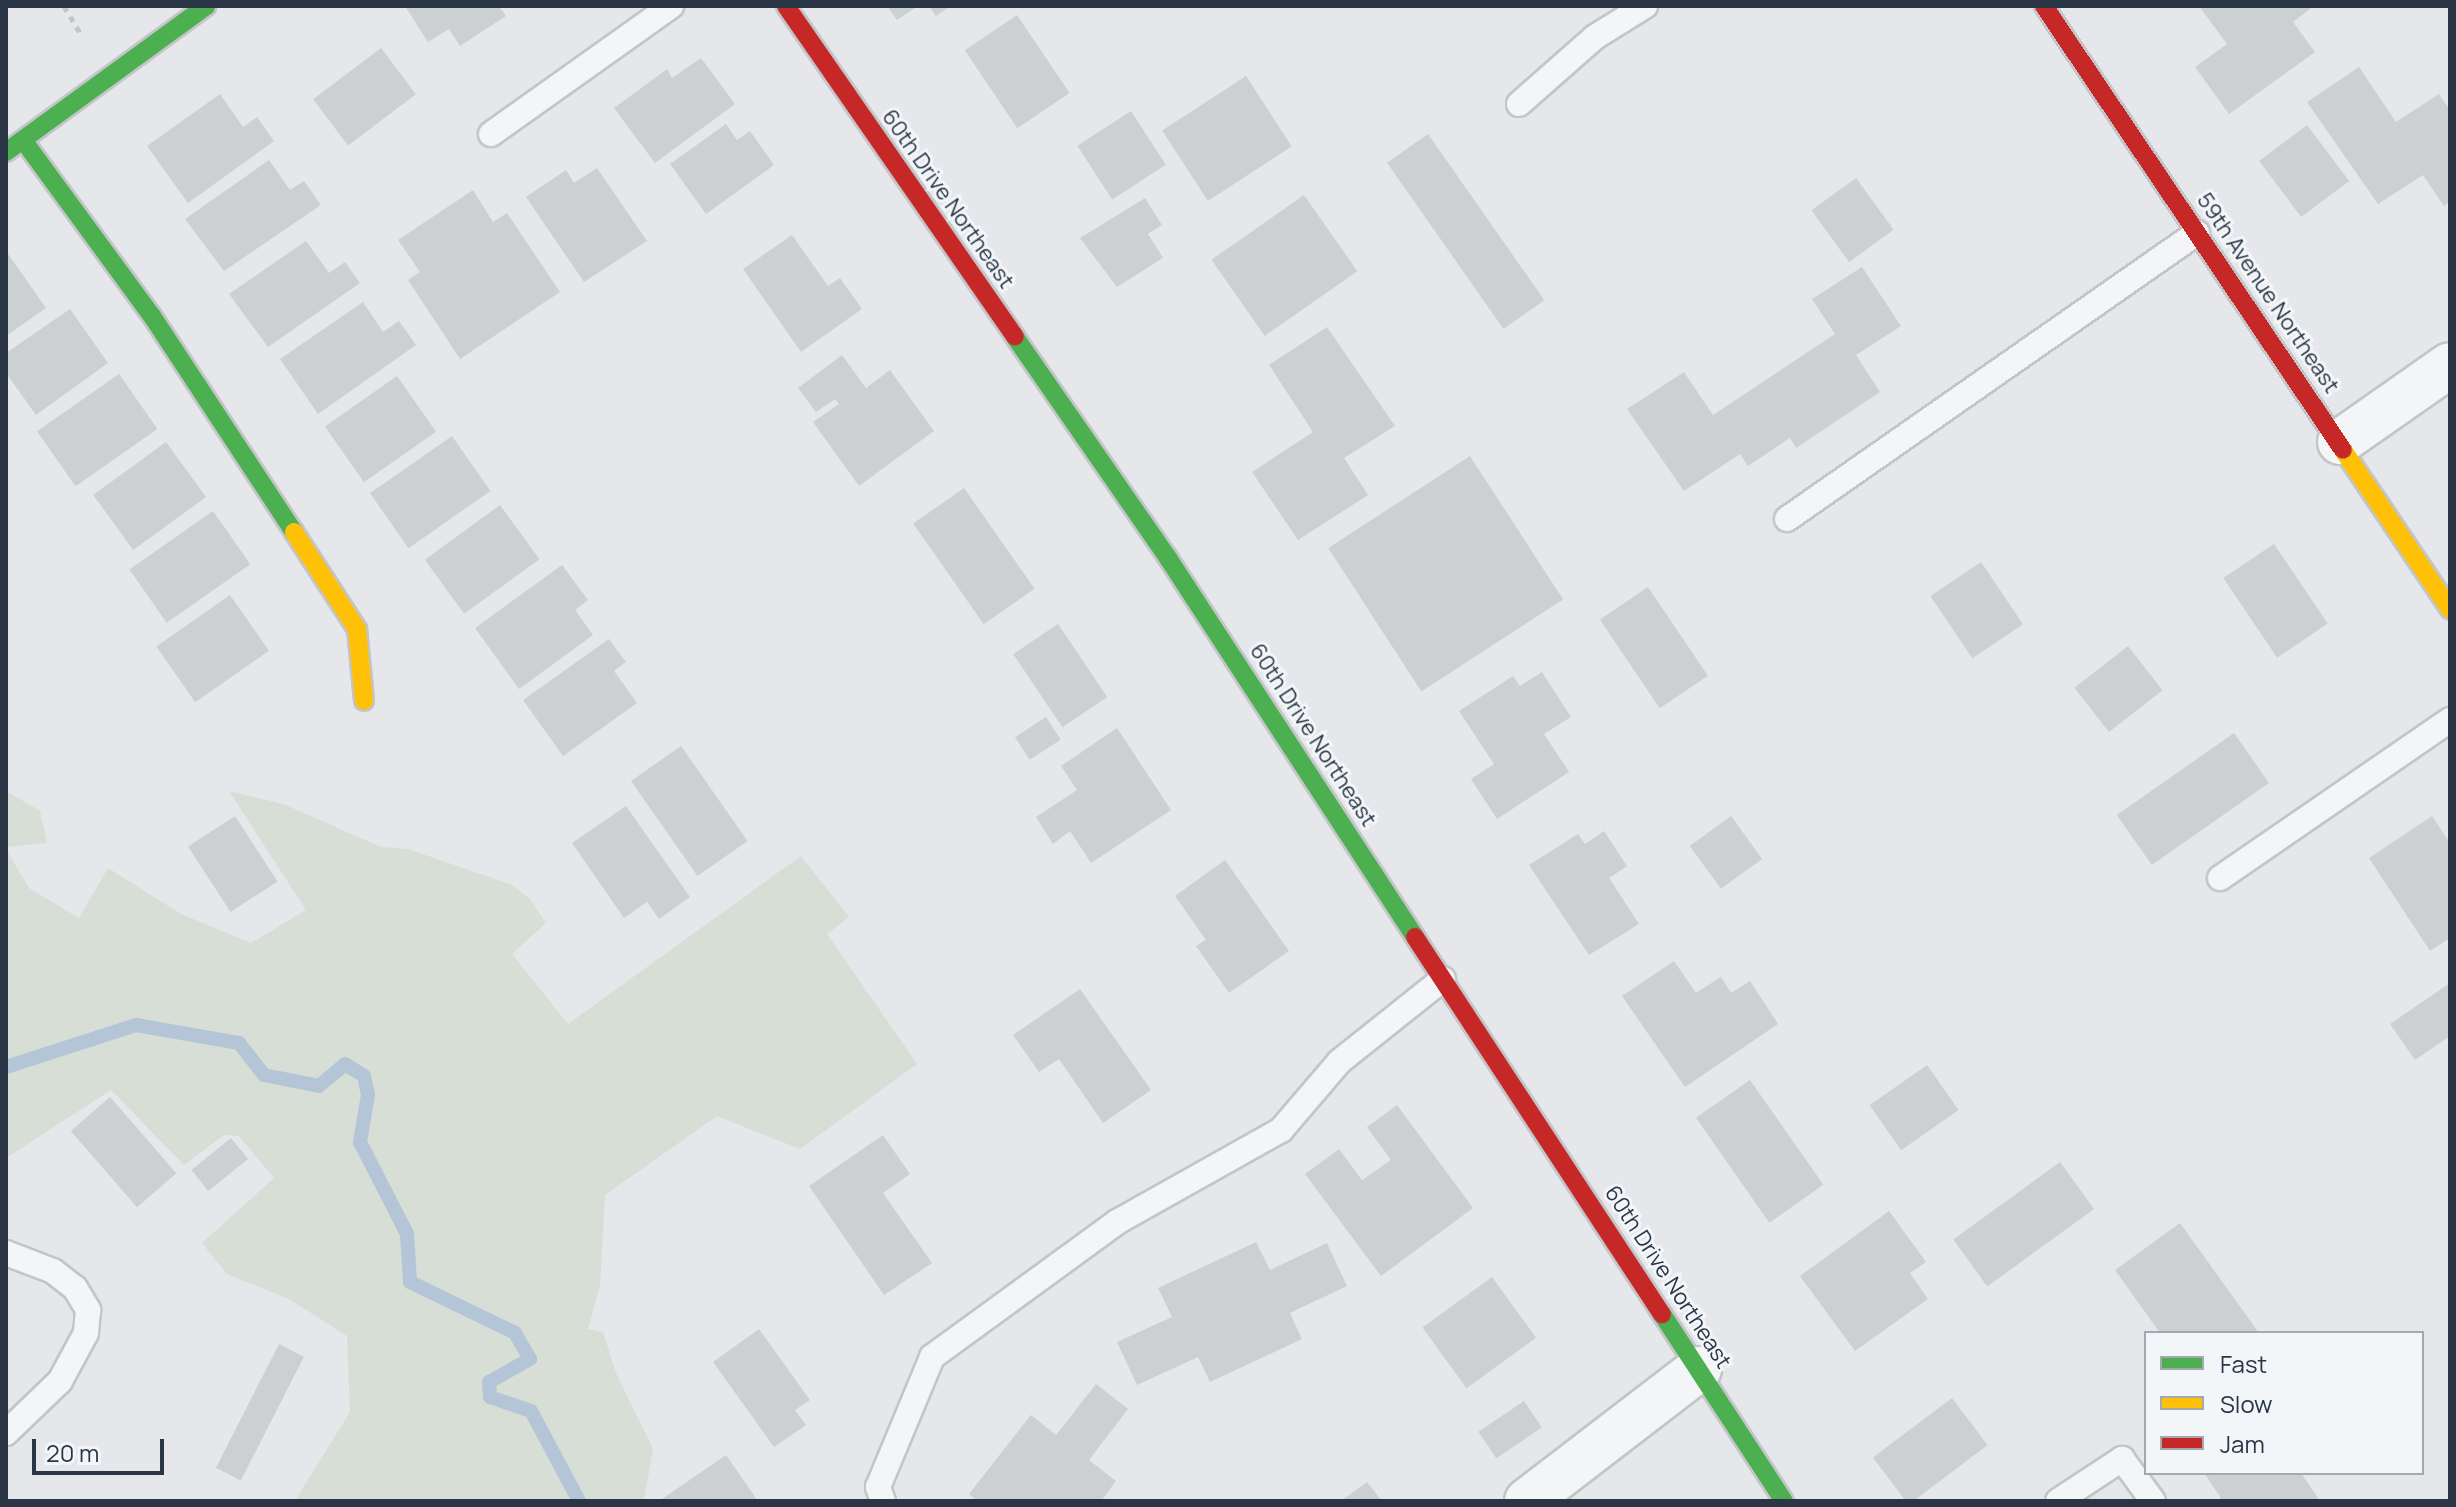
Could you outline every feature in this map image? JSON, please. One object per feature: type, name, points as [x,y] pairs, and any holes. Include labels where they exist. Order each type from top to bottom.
[{"type":"street","points":[[206,6],[14,146],[152,316],[357,629],[364,701]]},
{"type":"street","name":"60th Drive Northeast","points":[[786,6],[1168,558],[1784,1501]]},
{"type":"street","name":"59th Avenue Northeast","points":[[2044,6],[2450,609]]},
{"type":"street","points":[[2340,442],[2450,365]]},
{"type":"street","points":[[1527,1501],[1699,1369]]},
{"type":"lane","points":[[491,134],[671,6]]},
{"type":"lane","points":[[1519,104],[1595,37],[1645,6]]},
{"type":"lane","points":[[6,119],[14,146]]},
{"type":"lane","points":[[1787,519],[2197,233]]},
{"type":"lane","points":[[2220,878],[2450,720]]},
{"type":"lane","points":[[883,1501],[878,1487],[932,1357],[1117,1222],[1281,1130],[1339,1062],[1443,979]]},
{"type":"lane","points":[[6,1253],[53,1271],[75,1288],[88,1310],[86,1333],[60,1381],[6,1433]]},
{"type":"lane","points":[[2058,1501],[2122,1459],[2153,1501]]},
{"type":"path","points":[[64,6],[81,34]]},
{"type":"shaded area","points":[[6,791],[40,811],[47,843],[6,847]]},
{"type":"shaded area","points":[[229,791],[283,804],[381,847],[408,849],[512,885],[529,898],[546,923],[512,954],[568,1024],[801,856],[849,917],[827,934],[917,1064],[800,1149],[717,1116],[605,1195],[600,1286],[588,1329],[603,1332],[616,1373],[653,1449],[644,1501],[295,1501],[350,1412],[347,1336],[289,1299],[227,1274],[202,1243],[274,1178],[239,1136],[224,1135],[184,1165],[111,1090],[6,1158],[6,849],[29,888],[79,918],[108,868],[181,914],[251,943],[306,910]]},
{"type":"building","points":[[405,6],[499,6],[506,16],[460,46],[449,29],[428,42]]},
{"type":"building","points":[[887,6],[918,6],[897,20]]},
{"type":"building","points":[[929,6],[951,6],[936,16]]},
{"type":"building","points":[[2199,6],[2314,6],[2293,22],[2315,52],[2229,114],[2195,67],[2227,44]]},
{"type":"building","points":[[1017,15],[1070,93],[1017,128],[965,50]]},
{"type":"building","points":[[381,48],[416,94],[348,145],[313,99]]},
{"type":"building","points":[[701,58],[735,104],[655,163],[614,108],[667,69],[672,78]]},
{"type":"building","points":[[2359,67],[2396,122],[2439,94],[2450,110],[2450,202],[2444,206],[2423,175],[2378,204],[2307,102]]},
{"type":"building","points":[[1246,76],[1292,146],[1208,201],[1162,130]]},
{"type":"building","points":[[220,94],[243,127],[257,117],[274,141],[188,203],[147,146]]},
{"type":"building","points":[[1131,111],[1166,165],[1112,200],[1077,146]]},
{"type":"building","points":[[726,124],[737,140],[750,131],[774,165],[706,214],[670,164]]},
{"type":"building","points":[[2307,125],[2349,181],[2301,217],[2259,161]]},
{"type":"building","points":[[1428,134],[1544,300],[1503,329],[1387,163]]},
{"type":"building","points":[[269,160],[290,190],[304,181],[321,205],[224,271],[185,219]]},
{"type":"building","points":[[597,168],[647,241],[584,282],[526,197],[566,170],[574,183]]},
{"type":"building","points":[[1856,178],[1894,230],[1849,262],[1812,210]]},
{"type":"building","points":[[473,190],[493,222],[507,213],[560,292],[460,359],[408,280],[420,272],[398,240]]},
{"type":"building","points":[[1304,195],[1357,271],[1265,336],[1211,260]]},
{"type":"building","points":[[1145,198],[1162,225],[1148,234],[1163,258],[1117,287],[1080,238]]},
{"type":"building","points":[[792,235],[828,286],[840,278],[862,309],[801,352],[743,269]]},
{"type":"building","points":[[306,241],[329,273],[345,262],[360,283],[268,347],[229,294]]},
{"type":"building","points":[[6,251],[46,308],[6,336]]},
{"type":"building","points":[[1862,267],[1901,326],[1856,355],[1880,392],[1796,448],[1790,438],[1748,466],[1740,454],[1684,491],[1627,409],[1684,372],[1713,415],[1835,334],[1812,299]]},
{"type":"building","points":[[363,302],[383,332],[399,321],[416,345],[318,414],[280,359]]},
{"type":"building","points":[[70,309],[108,363],[36,415],[6,373],[6,353]]},
{"type":"building","points":[[1327,327],[1395,426],[1344,458],[1368,495],[1298,540],[1252,472],[1313,432],[1269,365]]},
{"type":"building","points":[[842,355],[866,388],[890,370],[934,431],[859,486],[813,422],[839,404],[835,399],[816,412],[798,388]]},
{"type":"building","points":[[119,374],[157,429],[76,486],[37,431]]},
{"type":"building","points":[[397,376],[436,432],[364,482],[325,426]]},
{"type":"building","points":[[452,436],[490,491],[409,548],[370,493]]},
{"type":"building","points":[[166,442],[206,497],[133,550],[93,495]]},
{"type":"building","points":[[1470,456],[1563,599],[1421,691],[1328,548]]},
{"type":"building","points":[[964,488],[1035,589],[984,624],[913,524]]},
{"type":"building","points":[[500,505],[539,559],[464,614],[425,560]]},
{"type":"building","points":[[213,511],[250,564],[167,623],[129,570]]},
{"type":"building","points":[[2274,544],[2328,624],[2277,658],[2223,578]]},
{"type":"building","points":[[1981,562],[2023,624],[1972,658],[1930,596]]},
{"type":"building","points":[[562,565],[588,600],[575,610],[593,635],[519,689],[475,628]]},
{"type":"building","points":[[1648,587],[1708,676],[1660,708],[1600,619]]},
{"type":"building","points":[[230,595],[269,651],[195,702],[156,647]]},
{"type":"building","points":[[1058,624],[1107,697],[1062,727],[1013,654]]},
{"type":"building","points":[[609,639],[626,662],[614,671],[637,703],[563,756],[523,700]]},
{"type":"building","points":[[2128,646],[2162,690],[2109,732],[2074,688]]},
{"type":"building","points":[[1542,672],[1571,717],[1544,734],[1569,772],[1497,819],[1471,779],[1494,764],[1459,711],[1513,676],[1520,686]]},
{"type":"building","points":[[1046,717],[1061,740],[1030,760],[1015,737]]},
{"type":"building","points":[[1117,728],[1171,810],[1091,863],[1070,831],[1053,844],[1036,817],[1077,790],[1061,766]]},
{"type":"building","points":[[2234,733],[2269,783],[2152,865],[2117,815]]},
{"type":"building","points":[[681,746],[748,841],[698,876],[631,781]]},
{"type":"building","points":[[626,806],[690,897],[659,919],[647,902],[624,918],[572,843]]},
{"type":"building","points":[[235,816],[277,881],[231,912],[188,846]]},
{"type":"building","points":[[1731,816],[1762,859],[1721,889],[1690,846]]},
{"type":"building","points":[[2432,816],[2450,843],[2450,938],[2430,951],[2369,858]]},
{"type":"building","points":[[1604,831],[1627,866],[1609,878],[1639,924],[1589,955],[1529,865],[1578,834],[1585,844]]},
{"type":"building","points":[[1225,860],[1289,951],[1229,993],[1196,946],[1206,940],[1175,896]]},
{"type":"building","points":[[1674,961],[1696,993],[1721,977],[1731,993],[1750,981],[1778,1024],[1685,1087],[1622,996]]},
{"type":"building","points":[[2450,983],[2450,1036],[2415,1060],[2390,1024]]},
{"type":"building","points":[[1080,989],[1151,1090],[1103,1123],[1059,1059],[1039,1072],[1013,1035]]},
{"type":"building","points":[[1927,1065],[1959,1110],[1901,1150],[1870,1105]]},
{"type":"building","points":[[1750,1080],[1823,1185],[1769,1223],[1696,1118]]},
{"type":"building","points":[[110,1097],[176,1173],[137,1207],[71,1131]]},
{"type":"building","points":[[1397,1105],[1473,1208],[1381,1276],[1305,1174],[1339,1149],[1362,1180],[1391,1160],[1367,1127]]},
{"type":"building","points":[[883,1135],[910,1174],[883,1193],[932,1263],[884,1295],[809,1186]]},
{"type":"building","points":[[231,1138],[248,1159],[208,1191],[191,1170]]},
{"type":"building","points":[[2060,1162],[2094,1209],[1987,1287],[1953,1240]]},
{"type":"building","points":[[1889,1211],[1926,1262],[1910,1273],[1928,1299],[1855,1351],[1800,1276]]},
{"type":"building","points":[[2180,1223],[2258,1331],[2159,1331],[2115,1270]]},
{"type":"building","points":[[1256,1242],[1270,1270],[1327,1243],[1347,1286],[1290,1313],[1302,1339],[1210,1382],[1198,1357],[1137,1385],[1117,1342],[1172,1317],[1158,1288]]},
{"type":"building","points":[[1492,1277],[1536,1338],[1467,1388],[1422,1328]]},
{"type":"building","points":[[759,1329],[810,1400],[795,1410],[806,1425],[774,1447],[713,1362]]},
{"type":"building","points":[[279,1344],[304,1357],[241,1481],[216,1468]]},
{"type":"building","points":[[1096,1384],[1128,1409],[1089,1460],[1116,1481],[1101,1501],[977,1501],[969,1494],[1031,1415],[1056,1435]]},
{"type":"building","points":[[1952,1398],[1988,1445],[1913,1501],[1906,1501],[1873,1458]]},
{"type":"building","points":[[1524,1401],[1542,1428],[1496,1458],[1478,1432]]},
{"type":"building","points":[[726,1455],[758,1501],[659,1501]]},
{"type":"building","points":[[2205,1475],[2302,1475],[2320,1501],[2217,1501],[2221,1498]]},
{"type":"building","points":[[1367,1482],[1382,1501],[1341,1501]]},
{"type":"waterway","points":[[6,1067],[136,1025],[239,1043],[264,1075],[319,1086],[345,1064],[364,1076],[368,1095],[360,1142],[407,1234],[410,1282],[515,1333],[530,1359],[489,1382],[490,1397],[531,1411],[579,1501]]},
{"type":"traffic: fast","points":[[6,152],[206,6]]},
{"type":"traffic: fast","points":[[23,140],[152,316],[294,532]]},
{"type":"traffic: fast","points":[[1015,337],[1168,558],[1415,937]]},
{"type":"traffic: fast","points":[[1662,1314],[1784,1501]]},
{"type":"traffic: slow","points":[[2343,450],[2450,609]]},
{"type":"traffic: slow","points":[[294,532],[357,629],[364,701]]},
{"type":"traffic: jam","points":[[786,6],[1015,337]]},
{"type":"traffic: jam","points":[[2044,6],[2343,450]]},
{"type":"traffic: jam","points":[[1415,937],[1662,1314]]}]
